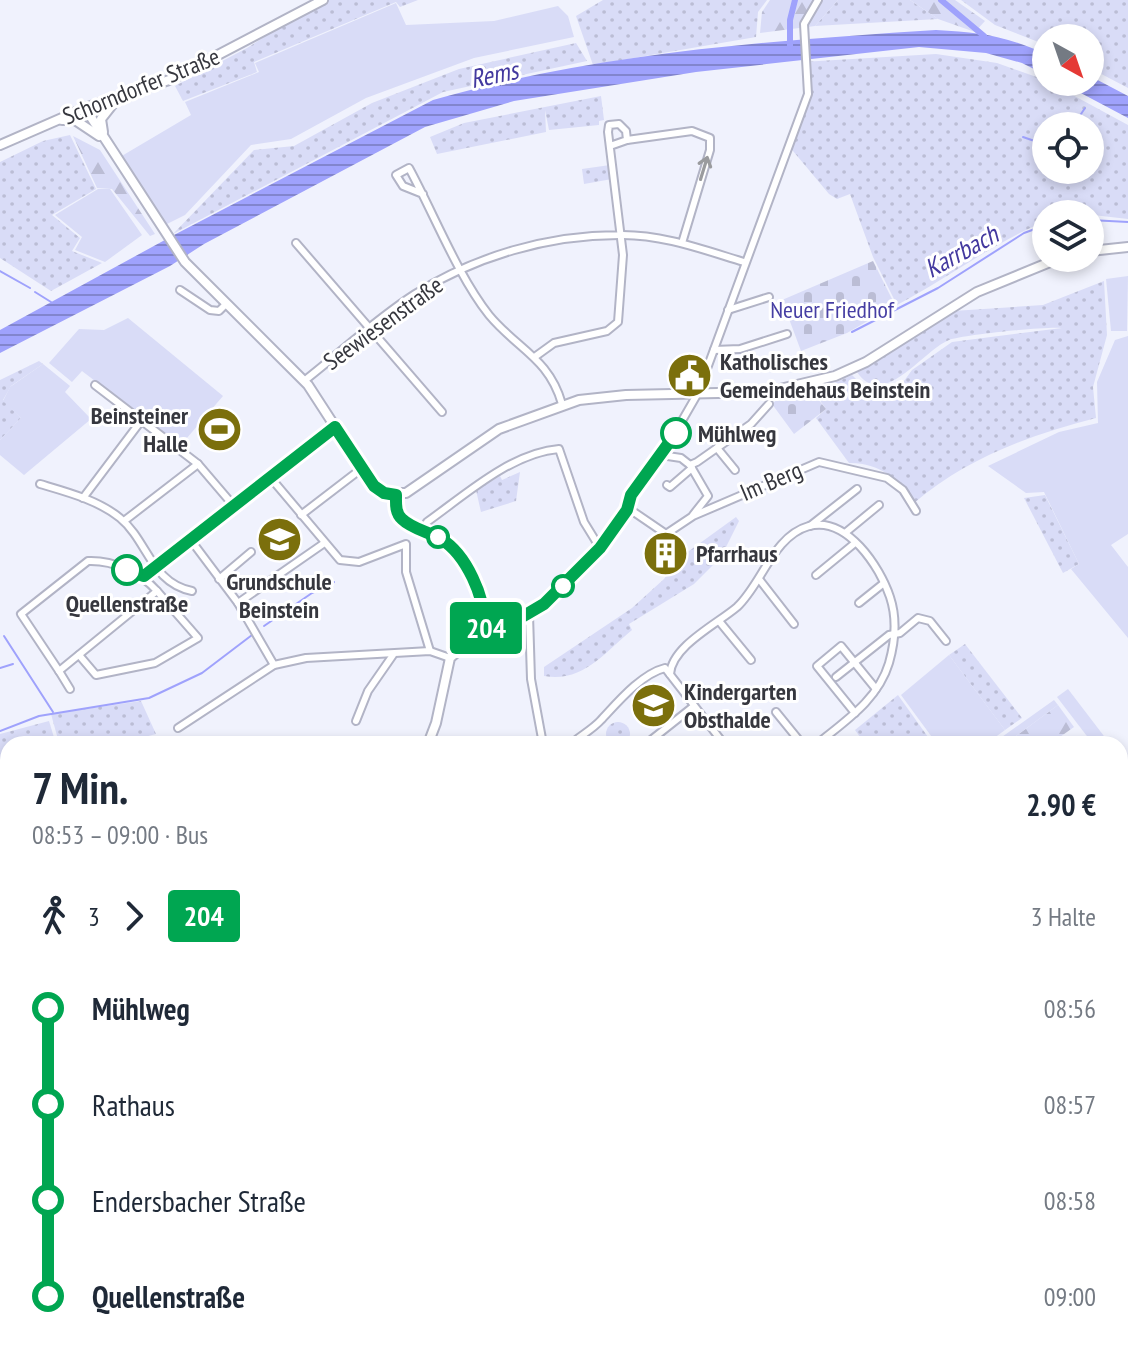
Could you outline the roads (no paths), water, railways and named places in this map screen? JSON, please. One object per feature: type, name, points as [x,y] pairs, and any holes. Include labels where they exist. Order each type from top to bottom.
[{"type":"street","name":"Schorndorfer Straße","points":[[0,145],[85,108],[184,74],[323,0]]},
{"type":"street","points":[[484,627],[498,631],[529,615],[600,548],[698,393],[808,94],[804,38],[807,15],[818,0]]},
{"type":"street","points":[[104,139],[101,119],[106,109],[120,97]]},
{"type":"street","points":[[85,108],[185,262],[304,381],[361,469],[380,491],[396,495],[418,486],[499,429],[562,404],[626,395],[778,390],[835,376],[866,362],[977,292],[1032,269]]},
{"type":"street","points":[[57,120],[75,120],[104,139]]},
{"type":"street","points":[[536,356],[554,343],[607,331],[618,322],[623,255],[609,125],[623,126],[627,140]]},
{"type":"street","points":[[610,146],[627,140],[692,131],[710,138],[710,150],[682,243]]},
{"type":"street","points":[[423,194],[403,186],[396,175],[409,168],[488,314],[536,356],[557,387],[562,404]]},
{"type":"street","name":"Seewiesenstraße","points":[[304,381],[416,294],[462,269],[534,245],[620,234],[682,243],[744,262]]},
{"type":"street","points":[[296,243],[442,412]]},
{"type":"street","points":[[1104,250],[1128,247]]},
{"type":"street","points":[[180,290],[210,310],[219,311],[226,304]]},
{"type":"street","points":[[728,310],[769,297]]},
{"type":"street","points":[[714,350],[740,349],[787,334]]},
{"type":"street","points":[[95,385],[198,464],[233,505]]},
{"type":"street","points":[[667,485],[670,487],[691,467],[751,424],[769,404]]},
{"type":"street","points":[[83,498],[141,421]]},
{"type":"street","points":[[144,576],[335,427]]},
{"type":"street","points":[[717,448],[735,470]]},
{"type":"street","points":[[423,530],[427,522],[484,482],[545,450],[559,449],[584,522],[600,548]]},
{"type":"street","points":[[661,455],[681,458],[691,467],[708,496],[693,516]]},
{"type":"street","name":"Im Berg","points":[[628,508],[660,534],[670,533],[693,516],[819,462],[887,478],[903,490],[916,511]]},
{"type":"street","points":[[124,521],[198,464]]},
{"type":"street","points":[[301,515],[361,469]]},
{"type":"street","points":[[270,477],[323,544],[343,561],[354,562],[406,544],[406,572],[430,651]]},
{"type":"street","points":[[40,484],[83,498],[124,521],[153,567],[177,588],[192,591]]},
{"type":"street","points":[[670,674],[677,656],[749,595],[779,547],[857,489]]},
{"type":"street","points":[[396,495],[399,516],[446,542],[458,554],[471,578],[484,627]]},
{"type":"street","points":[[845,533],[879,505]]},
{"type":"street","points":[[810,526],[829,526],[845,533],[870,558],[890,598],[894,635],[889,663],[876,689],[855,713],[827,736]]},
{"type":"street","points":[[190,539],[238,603],[274,665]]},
{"type":"street","points":[[816,575],[855,543]]},
{"type":"street","points":[[238,603],[323,544]]},
{"type":"street","points":[[219,579],[251,552]]},
{"type":"street","points":[[70,689],[21,614],[88,561],[99,561],[144,576],[198,638],[155,663],[107,674],[96,675],[79,655]]},
{"type":"street","points":[[759,579],[794,624]]},
{"type":"street","points":[[859,603],[884,583]]},
{"type":"street","points":[[59,671],[157,591]]},
{"type":"street","points":[[529,615],[531,679],[542,736]]},
{"type":"street","points":[[836,677],[889,635],[894,635],[918,618],[924,619],[946,641]]},
{"type":"street","points":[[719,621],[751,660]]},
{"type":"street","points":[[431,736],[450,658],[484,627]]},
{"type":"street","points":[[855,713],[817,666],[841,646],[876,689]]},
{"type":"street","points":[[178,728],[274,665],[306,658],[430,651],[450,658]]},
{"type":"street","points":[[356,721],[368,691],[393,655]]},
{"type":"street","points":[[581,736],[654,672],[665,668],[718,736]]},
{"type":"street","points":[[656,736],[694,706]]},
{"type":"street","points":[[776,712],[796,736]]},
{"type":"water","points":[[936,30],[966,32],[1032,48],[1032,68],[986,53],[919,47],[696,72],[514,101],[425,127],[204,244],[170,266],[0,353],[0,330],[433,100],[494,84],[619,60],[809,39]]},
{"type":"water","points":[[1104,83],[1128,96],[1128,118],[1086,96],[1104,96]]},
{"type":"waterway","points":[[790,48],[790,20],[795,0]]},
{"type":"waterway","points":[[941,0],[984,36]]},
{"type":"waterway","points":[[1082,112],[1085,108]]},
{"type":"waterway","points":[[1023,137],[1032,140]]},
{"type":"waterway","name":"Karrbach","points":[[1104,221],[1128,222]]},
{"type":"waterway","name":"Karrbach","points":[[852,332],[938,288],[1032,230]]},
{"type":"waterway","points":[[0,271],[30,288]]},
{"type":"waterway","points":[[35,292],[51,302]]},
{"type":"waterway","points":[[264,626],[334,582]]},
{"type":"waterway","points":[[0,731],[39,716],[149,698],[202,673],[252,635]]},
{"type":"waterway","points":[[4,636],[53,712]]},
{"type":"waterway","points":[[0,668],[13,664]]},
{"type":"place","name":"Katholisches Gemeindehaus Beinstein","points":[[689,375]]},
{"type":"place","name":"Beinsteiner Halle","points":[[219,429]]},
{"type":"place","name":"Mühlweg","points":[[676,433]]},
{"type":"place","name":"Grundschule Beinstein","points":[[279,539]]},
{"type":"place","name":"Pfarrhaus","points":[[665,553]]},
{"type":"place","name":"Quellenstraße","points":[[127,570]]},
{"type":"place","name":"Kindergarten Obsthalde","points":[[653,705]]},
{"type":"water label","name":"Rems","points":[[494,74]]},
{"type":"park label","name":"Neuer Friedhof","points":[[832,309]]}]
